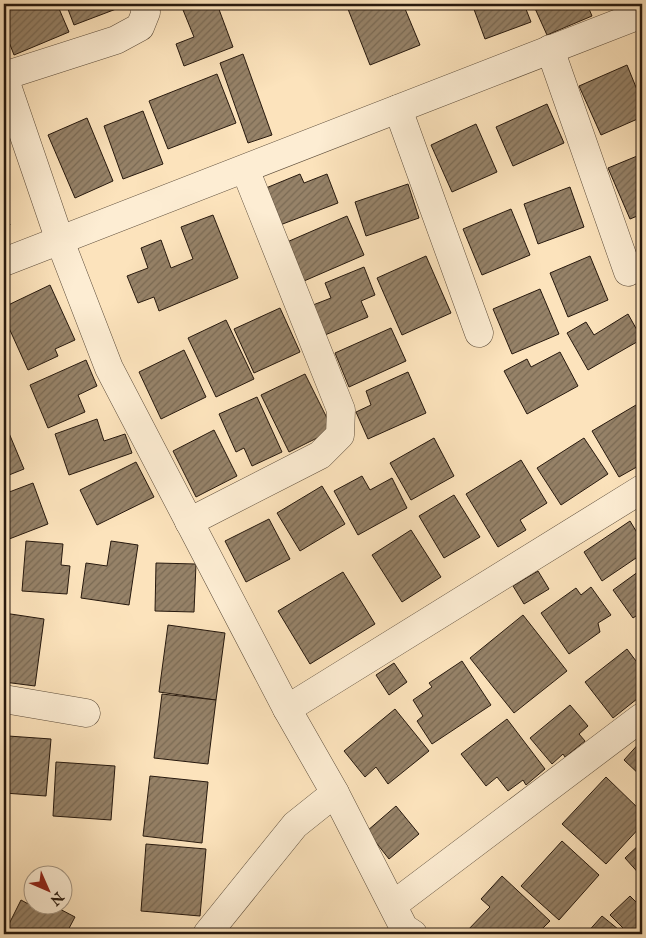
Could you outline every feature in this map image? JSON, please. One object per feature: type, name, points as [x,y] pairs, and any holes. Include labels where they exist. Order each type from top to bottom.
[{"type":"street","points":[[143,4],[146,12],[140,27],[116,40],[4,76],[60,241],[109,368],[287,709],[335,793],[404,928],[413,934]]},
{"type":"street","points":[[4,262],[550,50],[608,15],[642,14]]},
{"type":"street","points":[[550,50],[628,272]]},
{"type":"street","points":[[398,108],[479,333]]},
{"type":"street","points":[[190,522],[320,455],[340,435],[341,410],[245,169]]},
{"type":"street","points":[[287,709],[642,489]]},
{"type":"street","points":[[4,699],[86,714]]},
{"type":"street","points":[[393,905],[642,718]]},
{"type":"street","points":[[207,934],[295,825],[335,793]]},
{"type":"building","points":[[24,4],[57,4],[69,32],[14,55],[4,29],[4,12]]},
{"type":"building","points":[[66,4],[123,4],[124,6],[74,25]]},
{"type":"building","points":[[217,4],[233,47],[184,66],[176,44],[194,37],[181,5]]},
{"type":"building","points":[[346,4],[403,4],[420,45],[370,65]]},
{"type":"building","points":[[472,4],[524,4],[531,22],[485,39]]},
{"type":"building","points":[[533,4],[587,4],[592,16],[547,35]]},
{"type":"building","points":[[243,54],[272,135],[248,143],[220,63]]},
{"type":"building","points":[[627,65],[642,102],[642,117],[601,135],[579,86]]},
{"type":"building","points":[[217,74],[236,123],[168,149],[149,101]]},
{"type":"building","points":[[547,104],[564,143],[513,166],[496,127]]},
{"type":"building","points":[[143,111],[163,164],[123,179],[104,126]]},
{"type":"building","points":[[87,118],[113,181],[75,198],[48,135]]},
{"type":"building","points":[[476,124],[497,172],[452,192],[431,145]]},
{"type":"building","points":[[642,154],[642,214],[630,219],[608,168]]},
{"type":"building","points":[[300,174],[304,183],[327,174],[338,203],[280,225],[266,188]]},
{"type":"building","points":[[408,184],[419,218],[366,236],[355,202]]},
{"type":"building","points":[[570,187],[584,227],[538,244],[524,204]]},
{"type":"building","points":[[4,208],[10,225],[4,227]]},
{"type":"building","points":[[511,209],[530,255],[482,275],[463,229]]},
{"type":"building","points":[[213,215],[238,278],[159,311],[154,297],[138,303],[127,276],[148,268],[141,248],[161,240],[171,268],[193,259],[181,227]]},
{"type":"building","points":[[347,216],[364,255],[304,281],[287,242]]},
{"type":"building","points":[[426,256],[451,313],[402,335],[377,278]]},
{"type":"building","points":[[590,256],[608,300],[568,317],[550,273]]},
{"type":"building","points":[[364,267],[375,295],[361,301],[368,317],[325,335],[313,305],[331,298],[325,283]]},
{"type":"building","points":[[50,285],[75,340],[55,349],[58,356],[28,370],[4,317],[4,307]]},
{"type":"building","points":[[540,289],[559,334],[512,354],[493,309]]},
{"type":"building","points":[[280,308],[300,352],[254,373],[234,329]]},
{"type":"building","points":[[628,314],[642,339],[588,370],[567,333],[586,322],[594,335]]},
{"type":"building","points":[[226,320],[254,379],[216,397],[188,338]]},
{"type":"building","points":[[391,328],[406,361],[349,387],[335,353]]},
{"type":"building","points":[[184,350],[206,397],[161,419],[139,372]]},
{"type":"building","points":[[560,352],[578,386],[527,414],[504,371],[527,359],[531,367]]},
{"type":"building","points":[[86,360],[97,386],[78,395],[85,412],[48,428],[30,385]]},
{"type":"building","points":[[408,372],[426,413],[368,439],[356,412],[371,405],[366,391]]},
{"type":"building","points":[[305,374],[333,430],[289,452],[261,395]]},
{"type":"building","points":[[4,384],[9,398],[4,400]]},
{"type":"building","points":[[257,397],[282,452],[252,466],[244,448],[236,452],[219,414]]},
{"type":"building","points":[[636,405],[642,416],[642,464],[619,477],[592,431]]},
{"type":"building","points":[[97,419],[104,441],[125,434],[132,453],[69,475],[55,434]]},
{"type":"building","points":[[6,426],[24,469],[4,477],[4,427]]},
{"type":"building","points":[[214,430],[237,476],[196,497],[173,451]]},
{"type":"building","points":[[434,438],[454,476],[411,500],[390,463]]},
{"type":"building","points":[[584,438],[608,474],[561,505],[537,468]]},
{"type":"building","points":[[521,460],[547,503],[520,520],[526,530],[498,547],[466,494]]},
{"type":"building","points":[[136,462],[154,497],[97,525],[80,490]]},
{"type":"building","points":[[362,476],[370,490],[392,478],[407,508],[358,535],[334,491]]},
{"type":"building","points":[[33,483],[48,524],[4,541],[4,494]]},
{"type":"building","points":[[322,486],[345,524],[300,551],[277,513]]},
{"type":"building","points":[[454,495],[480,537],[444,558],[419,516]]},
{"type":"building","points":[[269,519],[290,559],[246,582],[225,541]]},
{"type":"building","points":[[630,521],[642,541],[642,554],[602,581],[584,552]]},
{"type":"building","points":[[411,530],[441,577],[402,602],[372,555]]},
{"type":"building","points":[[26,541],[63,544],[61,565],[70,566],[67,594],[22,591]]},
{"type":"building","points":[[111,541],[138,545],[129,605],[81,598],[86,563],[107,566]]},
{"type":"building","points":[[156,563],[196,564],[194,612],[155,611]]},
{"type":"building","points":[[642,569],[642,612],[633,618],[613,590]]},
{"type":"building","points":[[538,571],[549,589],[524,604],[513,586]]},
{"type":"building","points":[[343,572],[375,624],[310,664],[278,611]]},
{"type":"building","points":[[591,587],[611,615],[598,623],[600,632],[569,654],[541,613],[576,588],[581,595]]},
{"type":"building","points":[[4,613],[44,619],[35,686],[4,682]]},
{"type":"building","points":[[523,615],[567,671],[514,713],[470,658]]},
{"type":"building","points":[[168,625],[225,633],[216,700],[159,692]]},
{"type":"building","points":[[627,649],[642,669],[642,695],[613,718],[585,682]]},
{"type":"building","points":[[462,661],[491,705],[432,744],[417,721],[423,716],[413,700],[432,687],[429,683]]},
{"type":"building","points":[[394,663],[407,682],[389,695],[376,675]]},
{"type":"building","points":[[162,694],[216,700],[208,764],[154,758]]},
{"type":"building","points":[[570,705],[588,726],[579,734],[585,741],[565,757],[563,754],[552,764],[530,738]]},
{"type":"building","points":[[395,709],[429,751],[388,784],[376,767],[365,777],[344,751]]},
{"type":"building","points":[[507,719],[545,769],[526,785],[523,780],[508,791],[497,777],[486,786],[461,754]]},
{"type":"building","points":[[8,736],[51,739],[46,796],[4,793]]},
{"type":"building","points":[[642,740],[642,777],[624,760]]},
{"type":"building","points":[[56,762],[115,766],[111,820],[53,816]]},
{"type":"building","points":[[150,776],[208,782],[202,843],[143,836]]},
{"type":"building","points":[[606,777],[642,812],[642,825],[606,864],[562,824]]},
{"type":"building","points":[[396,806],[419,834],[389,859],[367,831]]},
{"type":"building","points":[[562,841],[599,875],[559,920],[521,886]]},
{"type":"building","points":[[642,842],[642,877],[625,858]]},
{"type":"building","points":[[146,844],[206,849],[200,916],[141,911]]},
{"type":"building","points":[[502,876],[550,921],[537,934],[468,934],[466,932],[490,907],[481,899]]},
{"type":"building","points":[[630,896],[642,908],[642,934],[629,934],[610,915]]},
{"type":"building","points":[[21,900],[22,916],[72,915],[75,917],[66,934],[4,934]]},
{"type":"building","points":[[602,916],[624,934],[586,934]]}]
